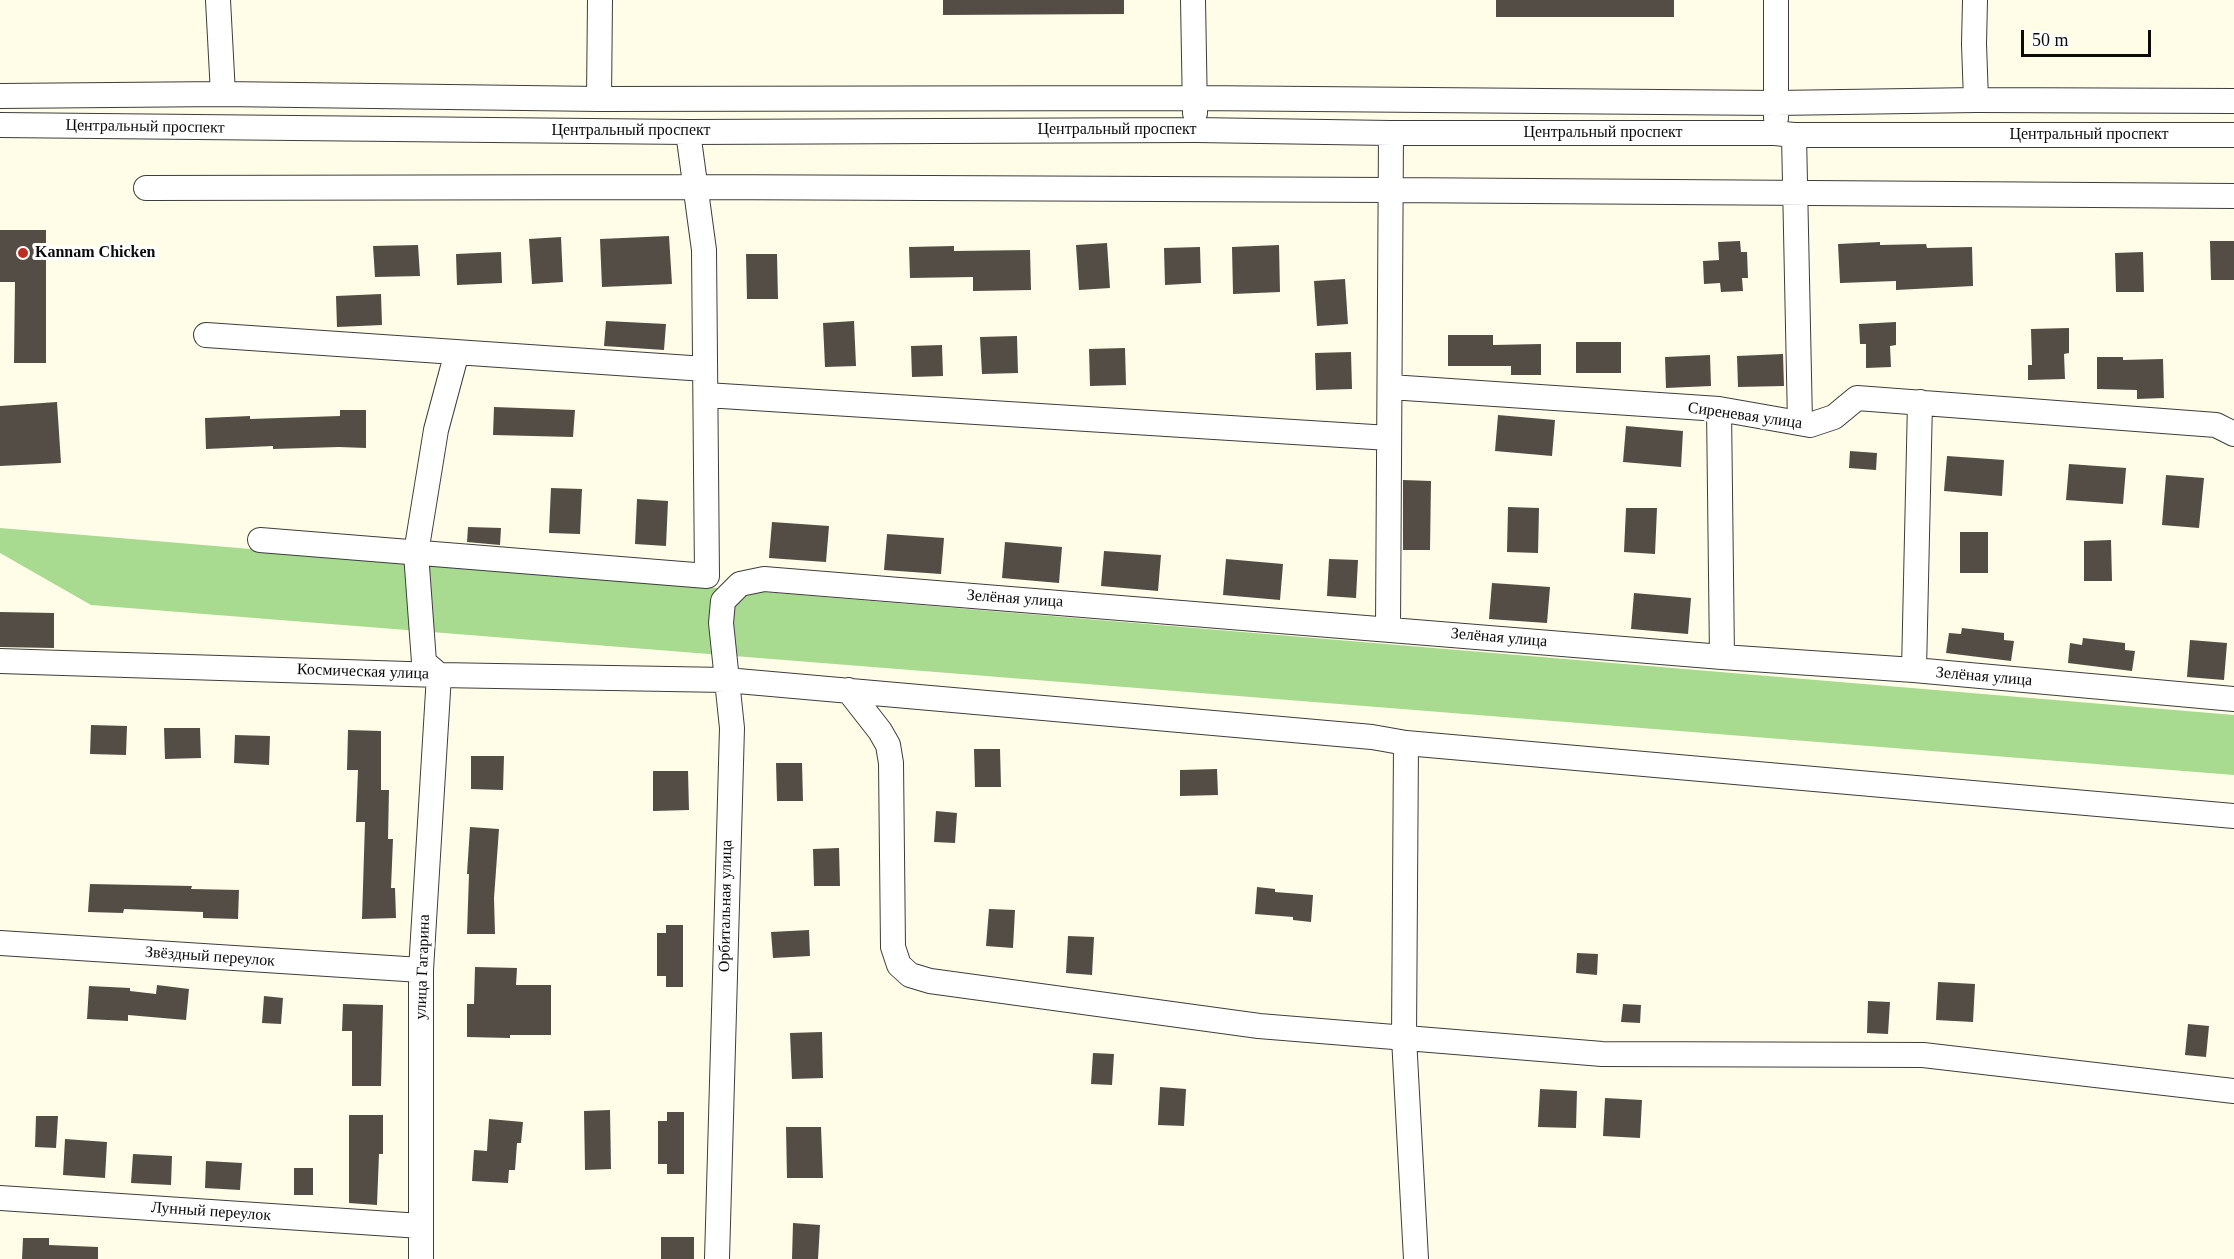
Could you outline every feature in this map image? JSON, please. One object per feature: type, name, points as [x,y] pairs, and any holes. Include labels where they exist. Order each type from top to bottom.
[{"type":"street","points":[[218,0],[223,94]]},
{"type":"street","points":[[599,99],[600,0]]},
{"type":"street","points":[[1193,0],[1196,130]]},
{"type":"street","points":[[1776,0],[1776,104],[1784,134],[1794,192],[1800,423]]},
{"type":"street","points":[[1976,0],[1974,54],[1976,100]]},
{"type":"street","name":"Центральный проспект","points":[[0,96],[223,94],[599,99],[1196,98],[1776,104],[1976,100],[2234,101]]},
{"type":"street","name":"Центральный проспект","points":[[0,125],[688,132],[1196,130],[1391,133],[2234,135]]},
{"type":"street","points":[[688,132],[704,250],[707,576]]},
{"type":"street","points":[[1388,628],[1391,133]]},
{"type":"street","points":[[146,188],[696,187],[2234,196]]},
{"type":"street","points":[[206,335],[705,369]]},
{"type":"street","points":[[439,675],[424,662],[416,553],[436,430],[457,352]]},
{"type":"street","name":"Сиреневая улица","points":[[1389,387],[1719,409],[1810,425],[1834,417],[1857,398],[2216,425],[2234,434]]},
{"type":"street","points":[[706,395],[1389,438]]},
{"type":"street","points":[[1914,670],[1920,402]]},
{"type":"street","points":[[1719,409],[1722,657]]},
{"type":"street","points":[[260,540],[707,576],[740,584]]},
{"type":"street","name":"Зелёная улица","points":[[740,584],[764,579],[1722,657],[1914,670],[2234,699]]},
{"type":"street","name":"Орбитальная улица","points":[[717,1259],[732,728],[722,623],[723,601],[740,584]]},
{"type":"street","name":"Космическая улица","points":[[0,661],[439,675],[726,680],[2234,816]]},
{"type":"street","name":"улица Гагарина","points":[[421,1259],[421,970],[439,675]]},
{"type":"street","points":[[848,690],[888,745],[891,763],[893,947],[899,965],[910,975],[930,981],[1259,1026],[1602,1054],[1923,1055],[2234,1091]]},
{"type":"street","points":[[1406,743],[1404,1038],[1416,1259]]},
{"type":"street","name":"Звёздный переулок","points":[[0,943],[421,970]]},
{"type":"street","name":"Лунный переулок","points":[[0,1198],[421,1226]]},
{"type":"green space","points":[[0,528],[2234,715],[2234,775],[91,605],[0,553]]},
{"type":"building","points":[[943,0],[1124,0],[1124,14],[943,15]]},
{"type":"building","points":[[1496,0],[1674,0],[1674,17],[1496,17]]},
{"type":"building","points":[[0,230],[46,230],[46,363],[14,363],[15,282],[0,282]]},
{"type":"building","points":[[669,236],[672,284],[602,287],[600,239]]},
{"type":"building","points":[[561,237],[563,282],[532,284],[529,239]]},
{"type":"building","points":[[1740,241],[1741,252],[1747,252],[1748,278],[1742,278],[1743,291],[1721,292],[1720,283],[1704,284],[1703,261],[1719,260],[1718,242]]},
{"type":"building","points":[[2210,241],[2234,241],[2234,280],[2211,280]]},
{"type":"building","points":[[1880,242],[1880,245],[1926,244],[1927,248],[1972,247],[1973,286],[1896,290],[1896,281],[1840,283],[1838,244]]},
{"type":"building","points":[[1107,243],[1110,288],[1079,290],[1076,245]]},
{"type":"building","points":[[418,245],[420,276],[375,277],[373,246]]},
{"type":"building","points":[[1279,245],[1280,292],[1233,294],[1232,247]]},
{"type":"building","points":[[954,246],[954,251],[1030,250],[1031,290],[973,291],[973,277],[910,278],[909,247]]},
{"type":"building","points":[[1200,247],[1201,283],[1165,285],[1164,248]]},
{"type":"building","points":[[501,252],[502,283],[457,285],[456,254]]},
{"type":"building","points":[[2143,252],[2144,292],[2116,292],[2115,253]]},
{"type":"building","points":[[746,254],[777,254],[778,299],[747,299]]},
{"type":"building","points":[[1345,279],[1348,324],[1317,326],[1314,281]]},
{"type":"building","points":[[381,294],[382,325],[337,327],[336,296]]},
{"type":"building","points":[[606,321],[666,324],[664,350],[604,346]]},
{"type":"building","points":[[854,321],[856,366],[825,367],[823,323]]},
{"type":"building","points":[[1896,322],[1896,345],[1890,346],[1891,367],[1866,368],[1866,344],[1860,344],[1859,324]]},
{"type":"building","points":[[2069,328],[2069,353],[2064,354],[2065,379],[2028,380],[2028,365],[2032,365],[2031,329]]},
{"type":"building","points":[[1448,335],[1493,335],[1493,345],[1541,344],[1541,375],[1511,375],[1511,366],[1448,366]]},
{"type":"building","points":[[1017,336],[1018,373],[982,374],[980,337]]},
{"type":"building","points":[[1576,342],[1621,342],[1621,373],[1576,373]]},
{"type":"building","points":[[942,345],[943,376],[912,377],[911,346]]},
{"type":"building","points":[[1125,348],[1126,385],[1090,386],[1089,349]]},
{"type":"building","points":[[1351,352],[1352,389],[1316,390],[1315,353]]},
{"type":"building","points":[[1783,354],[1784,386],[1738,387],[1737,356]]},
{"type":"building","points":[[1710,355],[1711,386],[1666,388],[1665,357]]},
{"type":"building","points":[[2097,357],[2123,357],[2123,360],[2163,359],[2164,398],[2137,399],[2137,390],[2097,389]]},
{"type":"building","points":[[57,402],[61,463],[0,466],[0,406]]},
{"type":"building","points":[[494,407],[575,410],[573,437],[493,435]]},
{"type":"building","points":[[340,410],[366,410],[366,448],[273,449],[273,446],[206,449],[205,418],[340,416]]},
{"type":"building","points":[[1498,415],[1555,420],[1552,456],[1495,451]]},
{"type":"building","points":[[1626,426],[1683,431],[1681,467],[1623,462]]},
{"type":"building","points":[[1850,451],[1877,453],[1876,470],[1849,468]]},
{"type":"building","points":[[1947,456],[2004,460],[2002,496],[1944,491]]},
{"type":"building","points":[[2069,464],[2126,468],[2123,504],[2066,500]]},
{"type":"building","points":[[2166,475],[2204,478],[2199,528],[2162,525]]},
{"type":"building","points":[[1403,480],[1431,481],[1430,550],[1403,550]]},
{"type":"building","points":[[551,488],[582,489],[580,534],[549,533]]},
{"type":"building","points":[[637,499],[668,501],[666,546],[635,544]]},
{"type":"building","points":[[1508,507],[1539,508],[1538,553],[1507,552]]},
{"type":"building","points":[[1626,508],[1657,508],[1655,554],[1624,552]]},
{"type":"building","points":[[772,522],[829,526],[826,562],[769,558]]},
{"type":"building","points":[[468,527],[501,528],[500,545],[467,542]]},
{"type":"building","points":[[1960,532],[1988,532],[1988,573],[1960,573]]},
{"type":"building","points":[[887,534],[944,538],[941,574],[884,570]]},
{"type":"building","points":[[2111,540],[2112,581],[2084,581],[2084,541]]},
{"type":"building","points":[[1005,542],[1062,547],[1059,583],[1002,578]]},
{"type":"building","points":[[1104,551],[1161,555],[1158,591],[1101,586]]},
{"type":"building","points":[[1226,559],[1283,564],[1280,600],[1223,595]]},
{"type":"building","points":[[1329,559],[1358,560],[1356,598],[1327,596]]},
{"type":"building","points":[[1492,583],[1550,587],[1547,623],[1489,619]]},
{"type":"building","points":[[1634,593],[1691,598],[1688,634],[1631,629]]},
{"type":"building","points":[[0,612],[54,613],[54,648],[0,647]]},
{"type":"building","points":[[1962,628],[2004,633],[2004,640],[2014,641],[2011,661],[1946,653],[1949,633],[1961,634]]},
{"type":"building","points":[[2083,638],[2125,643],[2125,650],[2135,651],[2132,671],[2068,663],[2070,643],[2082,645]]},
{"type":"building","points":[[2190,640],[2227,643],[2224,680],[2187,677]]},
{"type":"building","points":[[91,725],[127,726],[126,755],[90,754]]},
{"type":"building","points":[[164,728],[200,728],[201,758],[165,759]]},
{"type":"building","points":[[348,730],[381,731],[381,790],[389,790],[388,839],[393,839],[391,888],[395,888],[396,918],[362,919],[365,822],[356,822],[358,770],[347,770]]},
{"type":"building","points":[[235,735],[270,736],[269,765],[234,763]]},
{"type":"building","points":[[974,749],[1000,749],[1001,787],[975,787]]},
{"type":"building","points":[[471,756],[504,756],[503,790],[471,789]]},
{"type":"building","points":[[776,763],[802,763],[803,801],[777,801]]},
{"type":"building","points":[[1217,769],[1218,795],[1180,796],[1180,770]]},
{"type":"building","points":[[653,771],[688,771],[689,810],[653,811]]},
{"type":"building","points":[[936,811],[957,813],[955,843],[934,842]]},
{"type":"building","points":[[470,827],[499,829],[494,898],[495,934],[467,934]]},
{"type":"building","points":[[839,848],[840,886],[814,886],[813,849]]},
{"type":"building","points":[[90,884],[192,886],[191,889],[239,890],[238,919],[203,918],[203,912],[124,909],[123,913],[88,912]]},
{"type":"building","points":[[1257,887],[1275,889],[1275,892],[1313,895],[1311,922],[1293,920],[1293,917],[1255,914]]},
{"type":"building","points":[[989,909],[1015,910],[1013,948],[986,946]]},
{"type":"building","points":[[666,925],[683,925],[683,987],[666,987],[666,976],[657,976],[657,933],[666,933]]},
{"type":"building","points":[[809,930],[810,956],[773,958],[771,932]]},
{"type":"building","points":[[1068,936],[1094,937],[1092,975],[1066,973]]},
{"type":"building","points":[[1577,953],[1598,954],[1597,975],[1576,973]]},
{"type":"building","points":[[475,967],[517,968],[516,985],[551,985],[551,1035],[510,1035],[510,1038],[467,1037],[467,1004],[474,1004]]},
{"type":"building","points":[[1938,982],[1975,984],[1973,1022],[1936,1020]]},
{"type":"building","points":[[157,985],[189,989],[186,1020],[128,1015],[128,1021],[87,1019],[89,986],[130,988],[130,991],[156,994]]},
{"type":"building","points":[[264,996],[283,998],[281,1024],[262,1023]]},
{"type":"building","points":[[1868,1001],[1890,1002],[1888,1034],[1867,1033]]},
{"type":"building","points":[[343,1004],[383,1005],[381,1086],[352,1086],[352,1031],[342,1031]]},
{"type":"building","points":[[1623,1004],[1641,1005],[1640,1023],[1621,1022]]},
{"type":"building","points":[[2188,1024],[2209,1026],[2206,1057],[2185,1055]]},
{"type":"building","points":[[822,1032],[823,1078],[792,1079],[790,1033]]},
{"type":"building","points":[[1093,1053],[1114,1054],[1112,1085],[1091,1084]]},
{"type":"building","points":[[1160,1087],[1186,1089],[1184,1126],[1158,1125]]},
{"type":"building","points":[[1540,1089],[1577,1091],[1576,1128],[1538,1127]]},
{"type":"building","points":[[1605,1098],[1642,1100],[1640,1138],[1603,1136]]},
{"type":"building","points":[[610,1110],[611,1169],[585,1170],[584,1111]]},
{"type":"building","points":[[667,1112],[684,1112],[684,1174],[667,1174],[667,1164],[658,1164],[658,1121],[667,1121]]},
{"type":"building","points":[[349,1115],[383,1115],[383,1154],[379,1154],[377,1205],[349,1203]]},
{"type":"building","points":[[36,1116],[58,1116],[56,1148],[35,1147]]},
{"type":"building","points":[[489,1119],[523,1122],[521,1143],[517,1143],[515,1170],[509,1170],[508,1183],[472,1181],[474,1150],[487,1151]]},
{"type":"building","points":[[786,1127],[821,1127],[823,1178],[787,1178]]},
{"type":"building","points":[[65,1139],[107,1142],[105,1178],[63,1175]]},
{"type":"building","points":[[133,1154],[172,1156],[171,1185],[131,1183]]},
{"type":"building","points":[[206,1161],[242,1163],[240,1190],[205,1188]]},
{"type":"building","points":[[294,1168],[313,1168],[313,1195],[294,1195]]},
{"type":"building","points":[[793,1223],[820,1225],[818,1259],[792,1259]]},
{"type":"building","points":[[661,1237],[694,1237],[694,1259],[661,1259]]},
{"type":"building","points":[[23,1238],[49,1238],[49,1245],[98,1247],[98,1259],[22,1259]]},
{"type":"place","name":"Kannam Chicken","points":[[23,253]]}]
